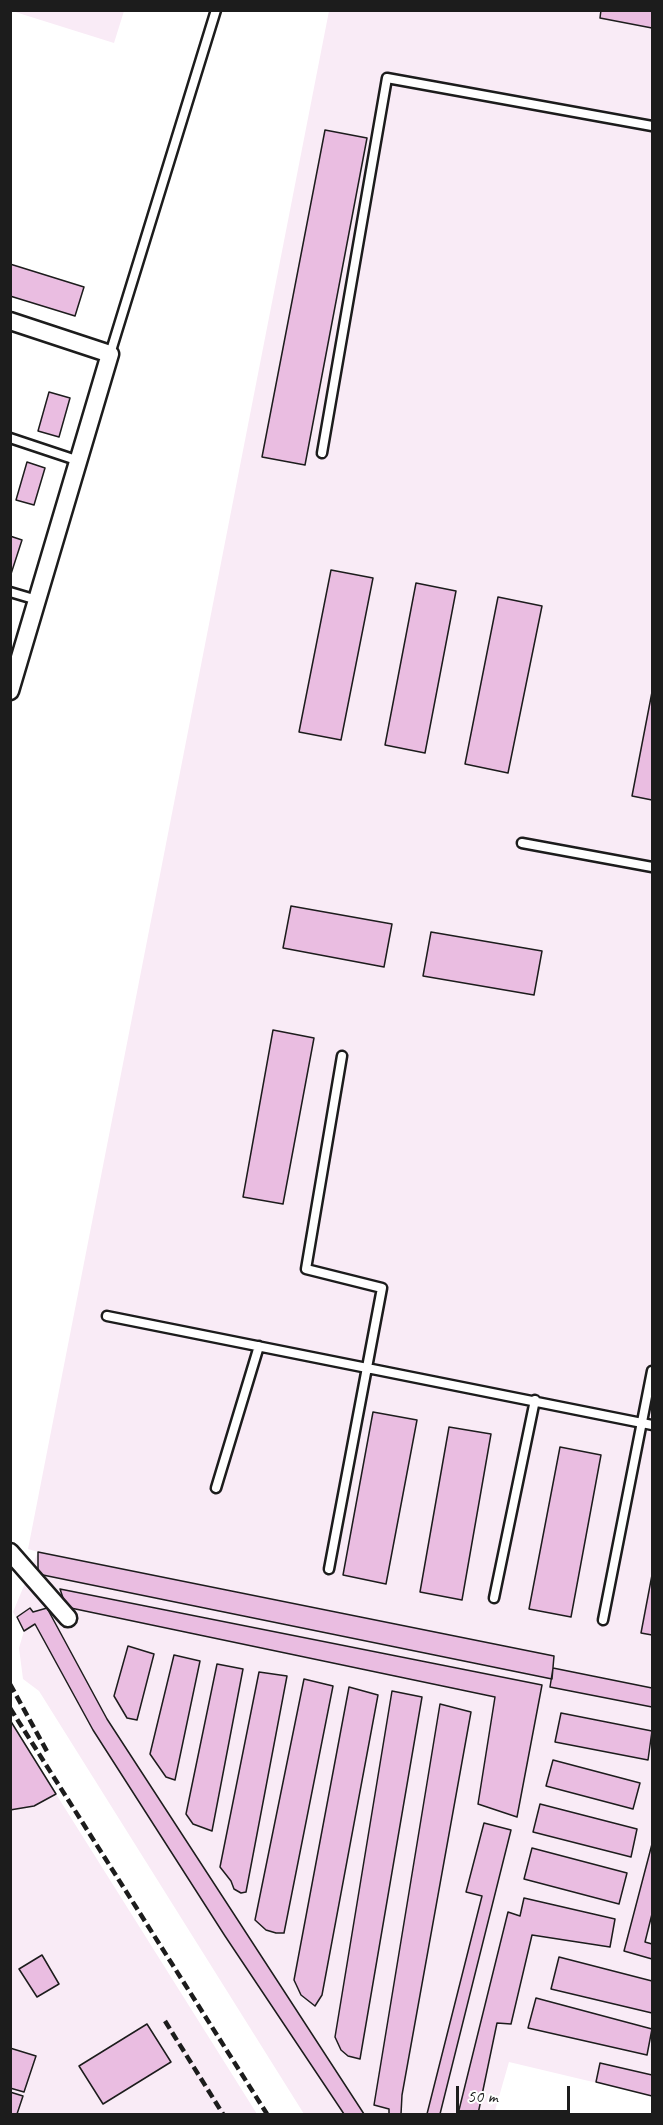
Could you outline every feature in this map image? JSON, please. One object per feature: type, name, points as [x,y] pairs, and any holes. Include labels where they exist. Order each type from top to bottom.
[{"type":"street","points":[[10,321],[110,354],[10,691]]},
{"type":"street","points":[[10,1552],[68,1618]]},
{"type":"lane","points":[[110,354],[216,10]]},
{"type":"lane","points":[[322,453],[387,78],[652,126]]},
{"type":"lane","points":[[10,438],[79,461]]},
{"type":"lane","points":[[10,592],[37,600]]},
{"type":"lane","points":[[522,843],[652,867]]},
{"type":"lane","points":[[329,1569],[382,1288],[306,1269],[342,1056]]},
{"type":"lane","points":[[107,1316],[652,1425]]},
{"type":"lane","points":[[216,1488],[259,1346]]},
{"type":"lane","points":[[603,1620],[652,1371]]},
{"type":"lane","points":[[494,1598],[535,1400]]},
{"type":"shaded area","points":[[124,10],[114,43],[12,11]]},
{"type":"shaded area","points":[[329,11],[652,11],[652,2096],[509,2062],[494,2114],[304,2114],[39,1691],[23,1679],[19,1648],[24,1631],[13,1612],[38,1552],[28,1549]]},
{"type":"shaded area","points":[[10,1720],[56,1794],[257,2114],[11,2114]]},
{"type":"building","points":[[601,10],[652,10],[652,28],[600,18]]},
{"type":"building","points":[[325,130],[367,138],[305,465],[262,457]]},
{"type":"building","points":[[10,264],[84,287],[75,316],[10,296]]},
{"type":"building","points":[[49,392],[70,398],[59,437],[38,431]]},
{"type":"building","points":[[27,462],[45,468],[34,505],[16,500]]},
{"type":"building","points":[[10,536],[22,540],[10,577]]},
{"type":"building","points":[[331,570],[373,578],[341,740],[299,732]]},
{"type":"building","points":[[416,583],[456,591],[425,753],[385,745]]},
{"type":"building","points":[[498,597],[542,606],[508,773],[465,764]]},
{"type":"building","points":[[652,692],[652,800],[632,796]]},
{"type":"building","points":[[291,906],[392,924],[384,967],[283,948]]},
{"type":"building","points":[[431,932],[542,951],[534,995],[423,976]]},
{"type":"building","points":[[273,1030],[314,1038],[283,1204],[243,1197]]},
{"type":"building","points":[[373,1412],[417,1420],[386,1584],[343,1575]]},
{"type":"building","points":[[449,1427],[491,1434],[462,1600],[420,1592]]},
{"type":"building","points":[[560,1447],[601,1455],[571,1617],[529,1609]]},
{"type":"building","points":[[38,1552],[554,1656],[552,1679],[38,1574]]},
{"type":"building","points":[[652,1575],[652,1635],[641,1633]]},
{"type":"building","points":[[60,1589],[542,1685],[517,1817],[478,1804],[495,1697],[66,1607]]},
{"type":"building","points":[[30,1608],[33,1612],[47,1608],[107,1719],[364,2114],[344,2114],[225,1936],[93,1730],[35,1624],[24,1631],[17,1617]]},
{"type":"building","points":[[128,1646],[154,1654],[137,1720],[127,1718],[114,1696]]},
{"type":"building","points":[[174,1655],[200,1661],[175,1780],[166,1777],[150,1754]]},
{"type":"building","points":[[217,1664],[243,1669],[212,1831],[193,1824],[186,1814]]},
{"type":"building","points":[[553,1668],[652,1688],[652,1707],[550,1687]]},
{"type":"building","points":[[259,1672],[287,1676],[246,1892],[241,1893],[234,1889],[220,1867]]},
{"type":"building","points":[[304,1679],[333,1686],[284,1933],[276,1933],[266,1930],[255,1920]]},
{"type":"building","points":[[349,1687],[378,1695],[322,1995],[315,2006],[301,1995],[294,1980]]},
{"type":"building","points":[[392,1691],[422,1697],[360,2059],[348,2056],[341,2050],[335,2037]]},
{"type":"building","points":[[440,1704],[471,1712],[402,2095],[401,2114],[389,2114],[389,2109],[374,2105]]},
{"type":"building","points":[[561,1713],[652,1731],[648,1760],[555,1742]]},
{"type":"building","points":[[10,1720],[56,1794],[34,1806],[10,1810]]},
{"type":"building","points":[[553,1760],[640,1783],[633,1809],[546,1786]]},
{"type":"building","points":[[540,1804],[637,1829],[631,1857],[533,1832]]},
{"type":"building","points":[[484,1823],[511,1830],[440,2114],[427,2114],[482,1896],[466,1892]]},
{"type":"building","points":[[652,1844],[652,1914],[645,1942],[652,1944],[652,1959],[624,1951]]},
{"type":"building","points":[[532,1848],[627,1873],[619,1904],[524,1879]]},
{"type":"building","points":[[524,1898],[615,1919],[610,1947],[532,1935],[511,2024],[497,2023],[478,2114],[458,2114],[508,1912],[520,1916]]},
{"type":"building","points":[[42,1955],[59,1984],[37,1997],[19,1969]]},
{"type":"building","points":[[559,1957],[652,1981],[652,2013],[551,1989]]},
{"type":"building","points":[[536,1998],[652,2029],[647,2055],[528,2028]]},
{"type":"building","points":[[147,2024],[171,2062],[103,2104],[79,2066]]},
{"type":"building","points":[[10,2048],[36,2056],[24,2092],[10,2088]]},
{"type":"building","points":[[600,2063],[652,2075],[652,2096],[596,2082]]},
{"type":"building","points":[[10,2092],[23,2096],[17,2114],[10,2114]]},
{"type":"railway","points":[[10,1684],[49,1755]]},
{"type":"railway","points":[[10,1708],[267,2114]]},
{"type":"railway","points":[[165,2021],[223,2114]]}]
